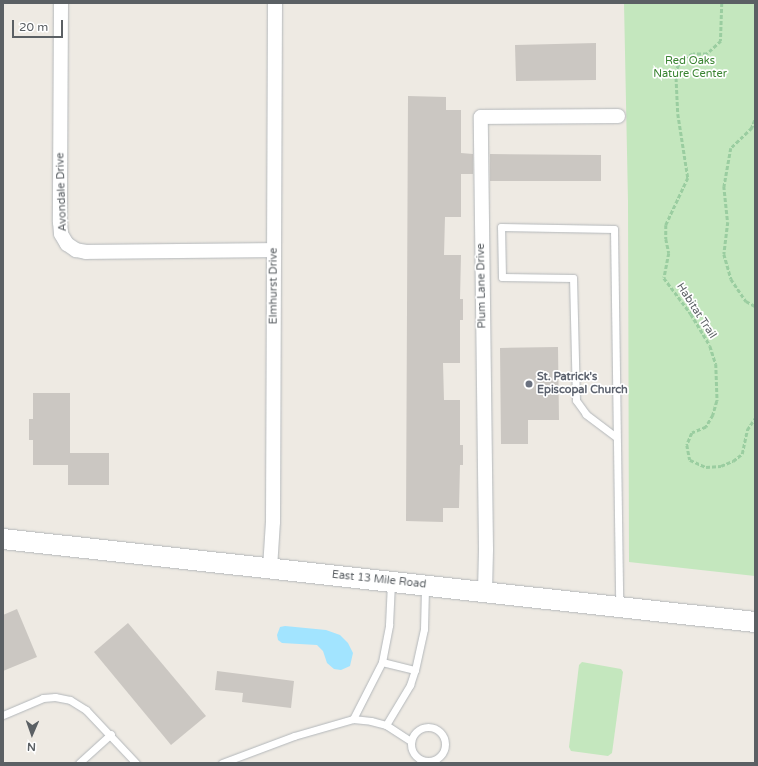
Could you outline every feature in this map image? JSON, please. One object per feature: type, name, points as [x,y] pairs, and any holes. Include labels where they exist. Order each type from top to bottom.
[{"type":"main road","name":"East 13 Mile Road","points":[[3,539],[425,584],[755,622]]},
{"type":"street","name":"Avondale Drive","points":[[61,3],[60,222],[62,234],[67,244],[76,250],[86,252],[274,250]]},
{"type":"street","name":"Elmhurst Drive","points":[[270,568],[273,522],[275,3]]},
{"type":"street","name":"Plum Lane Drive","points":[[485,591],[486,549],[481,116],[618,116]]},
{"type":"lane","points":[[616,437],[586,414],[576,400],[572,278],[502,277],[501,227],[614,229],[619,606]]},
{"type":"lane","points":[[353,719],[382,662],[389,625],[391,581]]},
{"type":"lane","points":[[386,725],[410,685],[415,670],[424,629],[425,584]]},
{"type":"lane","points":[[382,662],[415,670]]},
{"type":"lane","points":[[3,715],[43,698],[55,697],[70,700],[86,710],[111,734],[136,763]]},
{"type":"lane","points":[[222,763],[294,736],[353,719],[371,721],[386,725],[412,741]]},
{"type":"lane","points":[[427,728],[432,728],[441,734],[445,744],[444,749],[437,758],[432,760],[421,760],[413,752],[412,741],[417,732],[427,728]]},
{"type":"lane","points":[[79,763],[111,734]]},
{"type":"path","name":"Habitat Trail","points":[[722,3],[722,40],[707,54],[693,54],[681,59],[676,72],[678,114],[688,178],[666,225],[666,239],[669,253],[664,278],[691,314],[710,346],[716,364],[717,401],[713,415],[706,426],[692,433],[687,445],[690,460],[706,467],[721,466],[733,462],[742,454],[747,430],[755,418]]},
{"type":"path","points":[[755,120],[752,128],[731,148],[724,186],[728,222],[724,254],[731,279],[746,301],[755,306]]},
{"type":"green space","name":"Red Oaks Nature Center","points":[[624,3],[755,3],[755,576],[629,562],[628,202]]},
{"type":"green space","points":[[582,662],[621,669],[623,672],[612,753],[608,756],[571,751],[569,747],[579,665]]},
{"type":"water","points":[[285,626],[326,630],[340,635],[348,643],[353,653],[350,666],[341,670],[334,669],[327,663],[323,651],[317,645],[282,643],[278,640],[277,635],[280,627]]},
{"type":"building","points":[[596,43],[596,80],[516,81],[515,45]]},
{"type":"building","points":[[408,96],[446,97],[446,110],[461,110],[461,153],[473,154],[473,174],[461,174],[461,217],[445,217],[444,255],[461,255],[460,299],[463,299],[463,320],[460,320],[460,363],[443,363],[444,400],[460,400],[460,445],[463,445],[463,465],[460,465],[459,508],[443,508],[443,522],[406,521]]},
{"type":"building","points":[[490,154],[601,155],[601,181],[490,181]]},
{"type":"building","name":"St. Patrick's Episcopal Church","points":[[558,347],[559,420],[528,420],[528,444],[501,444],[500,348]]},
{"type":"building","points":[[33,393],[70,393],[70,453],[109,453],[109,485],[68,485],[68,465],[33,465],[33,440],[29,440],[29,419],[33,419]]},
{"type":"building","points":[[17,609],[37,657],[3,671],[3,615]]},
{"type":"building","points":[[128,623],[206,716],[171,745],[94,652]]},
{"type":"building","points":[[217,671],[294,681],[291,708],[242,702],[243,693],[215,690]]},
{"type":"place","name":"St. Patrick's Episcopal Church","points":[[529,384]]}]
